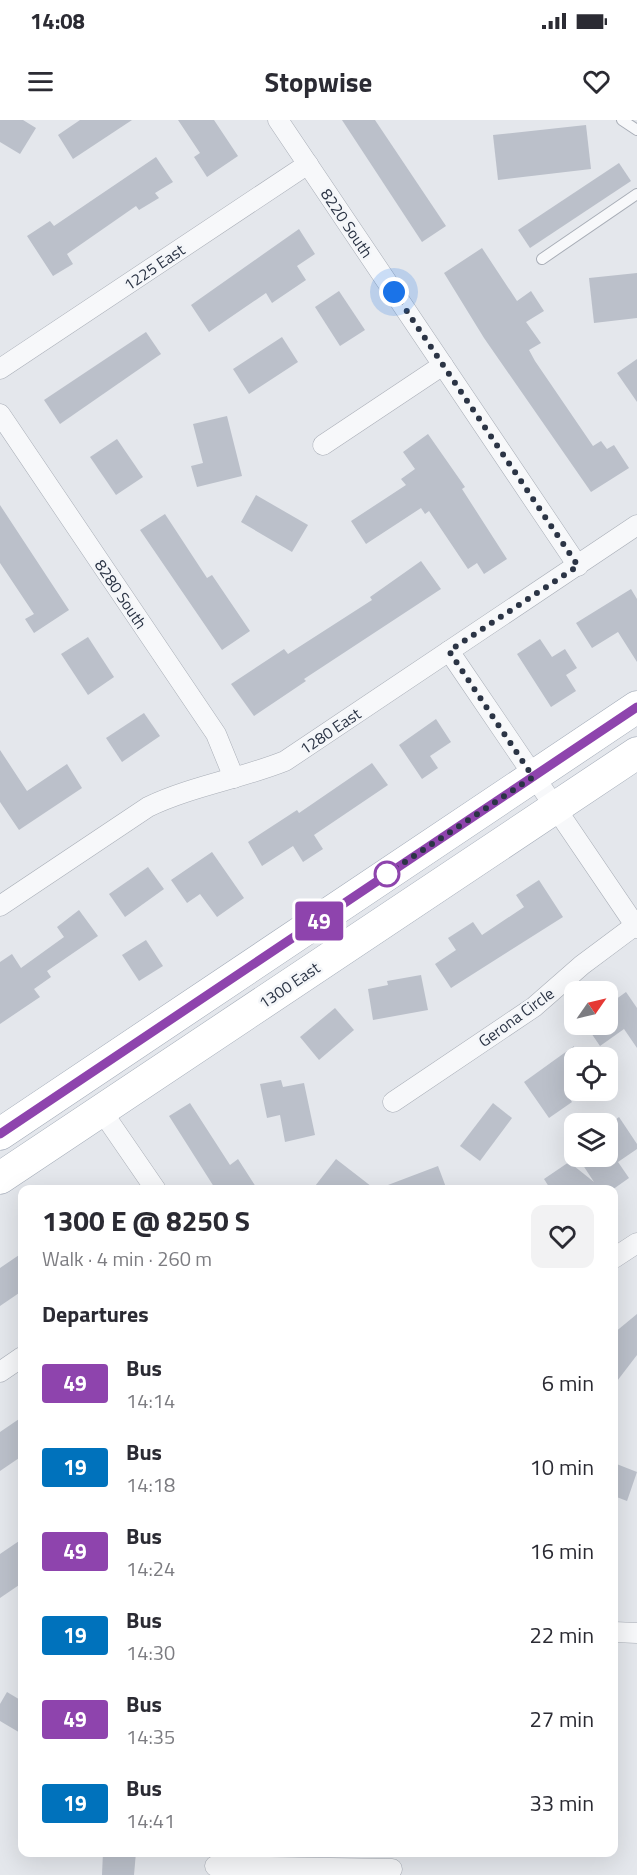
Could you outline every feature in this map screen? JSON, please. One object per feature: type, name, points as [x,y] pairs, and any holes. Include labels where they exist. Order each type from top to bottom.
[{"type":"main road","points":[[0,1134],[637,707]]},
{"type":"main road","name":"1300 East","points":[[0,1178],[637,753]]},
{"type":"street","name":"8220 South","points":[[278,120],[578,566]]},
{"type":"street","name":"1225 East","points":[[0,369],[308,164]]},
{"type":"street","points":[[323,445],[443,365]]},
{"type":"street","name":"8280 South","points":[[0,414],[216,734],[234,778]]},
{"type":"street","name":"1280 East","points":[[2,901],[148,807],[181,792],[285,761],[637,525]]},
{"type":"street","points":[[449,651],[636,926]]},
{"type":"street","name":"Gerona Circle","points":[[393,1102],[534,1006],[582,965],[636,926]]},
{"type":"street","points":[[101,1110],[153,1185]]},
{"type":"street","points":[[618,1255],[637,1243]]},
{"type":"street","points":[[0,1372],[18,1360]]},
{"type":"street","points":[[618,1632],[637,1633]]},
{"type":"street","points":[[215,1866],[312,1865],[392,1869]]},
{"type":"lane","points":[[622,120],[637,130]]},
{"type":"lane","points":[[542,259],[637,194]]},
{"type":"building","points":[[0,120],[23,120],[36,128],[20,154],[0,142]]},
{"type":"building","points":[[80,120],[132,120],[73,159],[58,135]]},
{"type":"building","points":[[178,120],[214,120],[238,156],[207,177],[194,157],[200,153]]},
{"type":"building","points":[[342,120],[375,120],[446,226],[422,242]]},
{"type":"building","points":[[586,125],[591,169],[498,180],[493,135]]},
{"type":"building","points":[[156,157],[173,182],[155,193],[159,198],[139,210],[136,206],[67,254],[73,264],[53,276],[27,236],[50,221],[54,226]]},
{"type":"building","points":[[619,163],[631,181],[530,248],[518,230]]},
{"type":"building","points":[[299,229],[315,254],[297,266],[306,280],[272,303],[266,293],[209,332],[191,305]]},
{"type":"building","points":[[482,248],[517,301],[531,291],[544,311],[526,322],[541,343],[529,350],[535,361],[593,446],[601,441],[607,449],[614,445],[629,468],[591,492],[484,338],[444,273]]},
{"type":"building","points":[[637,273],[637,318],[594,323],[589,278]]},
{"type":"building","points":[[339,291],[365,330],[340,346],[315,307]]},
{"type":"building","points":[[146,332],[161,354],[60,424],[44,400]]},
{"type":"building","points":[[282,337],[298,362],[249,394],[233,369]]},
{"type":"building","points":[[637,359],[637,402],[617,373]]},
{"type":"building","points":[[227,416],[242,476],[197,487],[191,466],[203,463],[193,424]]},
{"type":"building","points":[[428,434],[465,487],[462,489],[507,559],[484,574],[477,563],[468,569],[429,511],[425,514],[421,508],[366,544],[351,521],[406,485],[401,479],[415,469],[403,452]]},
{"type":"building","points":[[117,439],[143,477],[116,495],[90,457]]},
{"type":"building","points":[[256,495],[308,525],[292,552],[241,522]]},
{"type":"building","points":[[0,505],[69,610],[34,633],[25,619],[34,614],[0,563]]},
{"type":"building","points":[[165,514],[207,578],[212,575],[250,631],[222,650],[140,530]]},
{"type":"building","points":[[421,561],[441,589],[304,679],[306,681],[254,716],[231,684],[284,649],[288,654],[372,600],[370,597]]},
{"type":"building","points":[[631,589],[637,599],[637,662],[618,632],[592,648],[576,623]]},
{"type":"building","points":[[88,637],[114,677],[88,695],[61,654]]},
{"type":"building","points":[[540,639],[552,657],[565,649],[577,668],[566,675],[576,691],[551,707],[517,654]]},
{"type":"building","points":[[144,713],[160,736],[122,762],[106,738]]},
{"type":"building","points":[[436,719],[451,742],[430,756],[438,768],[422,779],[399,745]]},
{"type":"building","points":[[0,750],[27,791],[67,764],[82,788],[19,830],[0,802]]},
{"type":"building","points":[[372,763],[388,785],[314,835],[323,849],[303,862],[293,846],[262,866],[248,842],[297,810],[299,813]]},
{"type":"building","points":[[212,852],[244,898],[217,917],[200,894],[187,903],[171,880]]},
{"type":"building","points":[[148,867],[164,889],[125,917],[109,894]]},
{"type":"building","points":[[539,880],[563,917],[451,988],[435,964],[456,950],[448,938],[473,922],[482,935],[524,907],[516,895]]},
{"type":"building","points":[[79,910],[98,936],[47,971],[51,977],[34,989],[40,997],[0,1024],[0,962],[12,954],[21,968],[64,937],[57,927]]},
{"type":"building","points":[[146,940],[163,966],[139,981],[122,955]]},
{"type":"building","points":[[421,975],[428,1010],[373,1020],[368,989],[388,985],[387,981]]},
{"type":"building","points":[[626,992],[637,1008],[637,1048],[624,1029],[618,1033],[618,998]]},
{"type":"building","points":[[335,1008],[354,1030],[319,1060],[300,1037]]},
{"type":"building","points":[[592,1035],[616,1035],[600,1046]]},
{"type":"building","points":[[564,1053],[564,1101],[572,1102],[549,1118],[524,1082]]},
{"type":"building","points":[[281,1080],[283,1087],[304,1083],[315,1135],[285,1142],[280,1115],[267,1118],[260,1084]]},
{"type":"building","points":[[190,1103],[230,1165],[238,1159],[255,1185],[213,1185],[169,1116]]},
{"type":"building","points":[[493,1103],[512,1118],[480,1161],[460,1146]]},
{"type":"building","points":[[619,1117],[637,1144],[637,1149],[618,1162]]},
{"type":"building","points":[[336,1159],[370,1185],[316,1185]]},
{"type":"building","points":[[618,1162],[629,1178],[618,1186],[548,1185],[544,1179],[564,1165],[575,1167],[594,1182],[584,1167],[618,1167]]},
{"type":"building","points":[[438,1166],[445,1185],[388,1185]]},
{"type":"building","points":[[18,1256],[18,1294],[0,1306],[0,1268]]},
{"type":"building","points":[[637,1314],[637,1355],[618,1380],[618,1330]]},
{"type":"building","points":[[18,1420],[18,1459],[0,1471],[0,1432]]},
{"type":"building","points":[[618,1465],[637,1472],[627,1501],[618,1498]]},
{"type":"building","points":[[18,1542],[18,1586],[0,1598],[0,1554]]},
{"type":"building","points":[[7,1692],[18,1699],[18,1732],[0,1721],[0,1704]]},
{"type":"building","points":[[103,1857],[136,1857],[134,1875],[102,1875]]},
{"type":"bus line","name":"49","points":[[0,1134],[637,707]]},
{"type":"route","points":[[387,874],[533,777],[449,651],[578,566],[394,292]]}]
